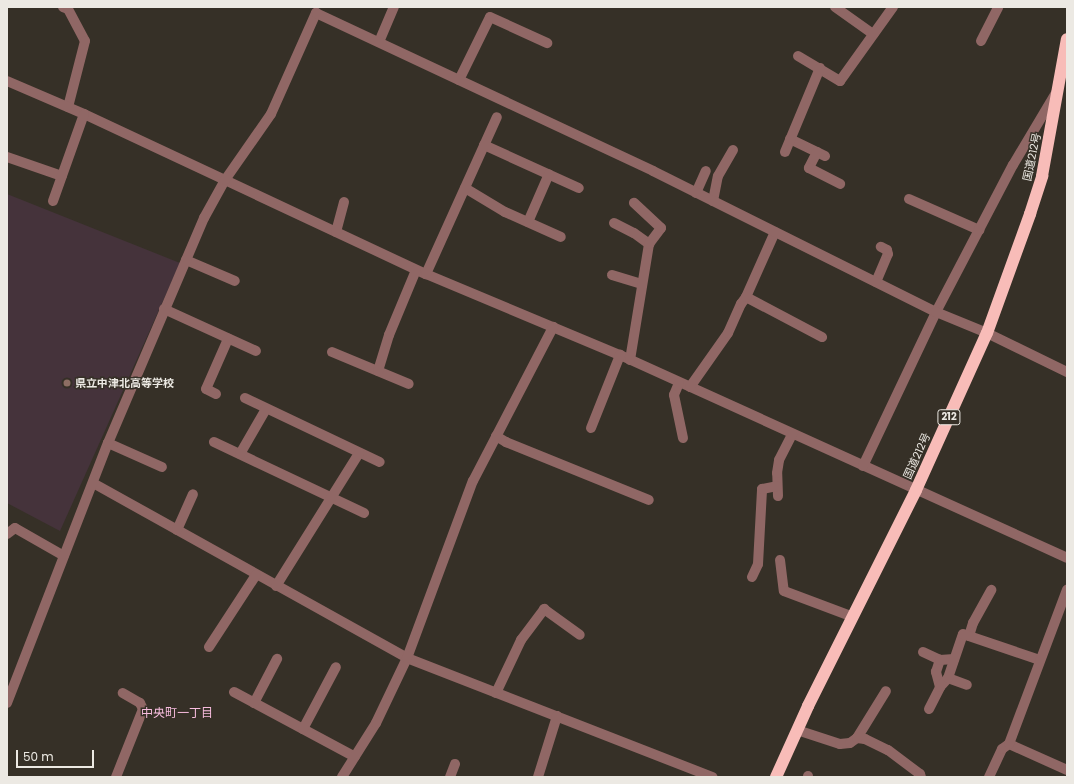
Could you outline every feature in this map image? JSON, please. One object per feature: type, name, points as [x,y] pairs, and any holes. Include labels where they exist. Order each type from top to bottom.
[{"type":"highway","name":"国道212号","points":[[776,777],[852,617],[916,490],[987,333],[1030,214],[1042,176],[1067,38]]},
{"type":"street","points":[[63,7],[68,9],[85,41],[68,107]]},
{"type":"street","points":[[379,42],[394,7]]},
{"type":"street","points":[[835,7],[873,34]]},
{"type":"street","points":[[798,56],[840,81],[892,7]]},
{"type":"street","points":[[980,41],[998,7]]},
{"type":"street","points":[[7,703],[108,443],[204,218],[225,180],[271,114],[317,10],[379,42],[696,192],[936,312],[987,333],[1067,372]]},
{"type":"street","points":[[459,80],[490,17],[548,43]]},
{"type":"street","points":[[785,152],[820,68]]},
{"type":"street","points":[[7,82],[84,114],[416,270],[620,355],[916,490],[1066,556]]},
{"type":"street","points":[[863,466],[936,312],[1012,165],[1057,91]]},
{"type":"street","points":[[54,201],[84,114]]},
{"type":"street","points":[[426,274],[497,118]]},
{"type":"street","points":[[790,139],[821,154],[809,168],[840,184]]},
{"type":"street","points":[[484,145],[579,188]]},
{"type":"street","points":[[713,201],[718,176],[733,150]]},
{"type":"street","points":[[7,157],[62,176]]},
{"type":"street","points":[[696,192],[706,171]]},
{"type":"street","points":[[528,222],[549,174]]},
{"type":"street","points":[[465,188],[505,212],[561,237]]},
{"type":"street","points":[[910,199],[979,230]]},
{"type":"street","points":[[336,232],[344,202]]},
{"type":"street","points":[[630,360],[648,244],[661,228],[634,203]]},
{"type":"street","points":[[614,223],[634,233],[648,244]]},
{"type":"street","points":[[690,388],[728,333],[775,232]]},
{"type":"street","points":[[876,282],[888,254],[887,250],[881,247]]},
{"type":"street","points":[[186,260],[235,281]]},
{"type":"street","points":[[378,371],[390,335],[416,270]]},
{"type":"street","points":[[612,275],[642,284]]},
{"type":"street","points":[[746,297],[822,337]]},
{"type":"street","points":[[164,309],[256,351]]},
{"type":"street","points":[[342,777],[376,723],[407,658],[473,481],[553,327]]},
{"type":"street","points":[[216,394],[206,389],[228,339]]},
{"type":"street","points":[[332,352],[409,384]]},
{"type":"street","points":[[591,428],[620,355]]},
{"type":"street","points":[[679,383],[674,395],[683,438]]},
{"type":"street","points":[[245,398],[380,462]]},
{"type":"street","points":[[240,454],[266,409]]},
{"type":"street","points":[[752,577],[758,564],[762,489],[778,491],[777,473],[779,460],[792,434]]},
{"type":"street","points":[[496,436],[506,442],[649,500]]},
{"type":"street","points":[[214,442],[364,513]]},
{"type":"street","points":[[108,443],[162,468]]},
{"type":"street","points":[[276,586],[359,453]]},
{"type":"street","points":[[93,483],[407,658],[713,777]]},
{"type":"street","points":[[177,530],[193,494]]},
{"type":"street","points":[[7,534],[15,528],[64,556]]},
{"type":"street","points":[[780,560],[784,591],[852,617]]},
{"type":"street","points":[[209,647],[256,575]]},
{"type":"street","points":[[970,636],[973,623],[990,590]]},
{"type":"street","points":[[988,777],[1002,749],[1009,744],[1067,590]]},
{"type":"street","points":[[496,693],[521,640],[544,609],[580,635]]},
{"type":"street","points":[[929,709],[940,687],[948,678],[963,634],[1040,660]]},
{"type":"street","points":[[923,652],[940,660],[954,659]]},
{"type":"street","points":[[254,703],[277,658]]},
{"type":"street","points":[[940,660],[936,672],[940,687]]},
{"type":"street","points":[[303,729],[336,667]]},
{"type":"street","points":[[948,678],[967,685]]},
{"type":"street","points":[[797,730],[840,744],[850,743],[857,738],[886,691]]},
{"type":"street","points":[[234,692],[356,757]]},
{"type":"street","points":[[116,777],[143,709],[140,704],[123,694]]},
{"type":"street","points":[[538,777],[557,716]]},
{"type":"street","points":[[857,738],[865,739],[888,750],[920,774],[921,777]]},
{"type":"street","points":[[1009,744],[1067,770]]},
{"type":"street","points":[[450,777],[455,764]]},
{"type":"shaded area","name":"県立中津北高等学校","points":[[7,194],[180,263],[60,531],[7,503]]},
{"type":"place","name":"県立中津北高等学校","points":[[67,383]]},
{"type":"district","name":"中央町一丁目","points":[[177,713]]}]
